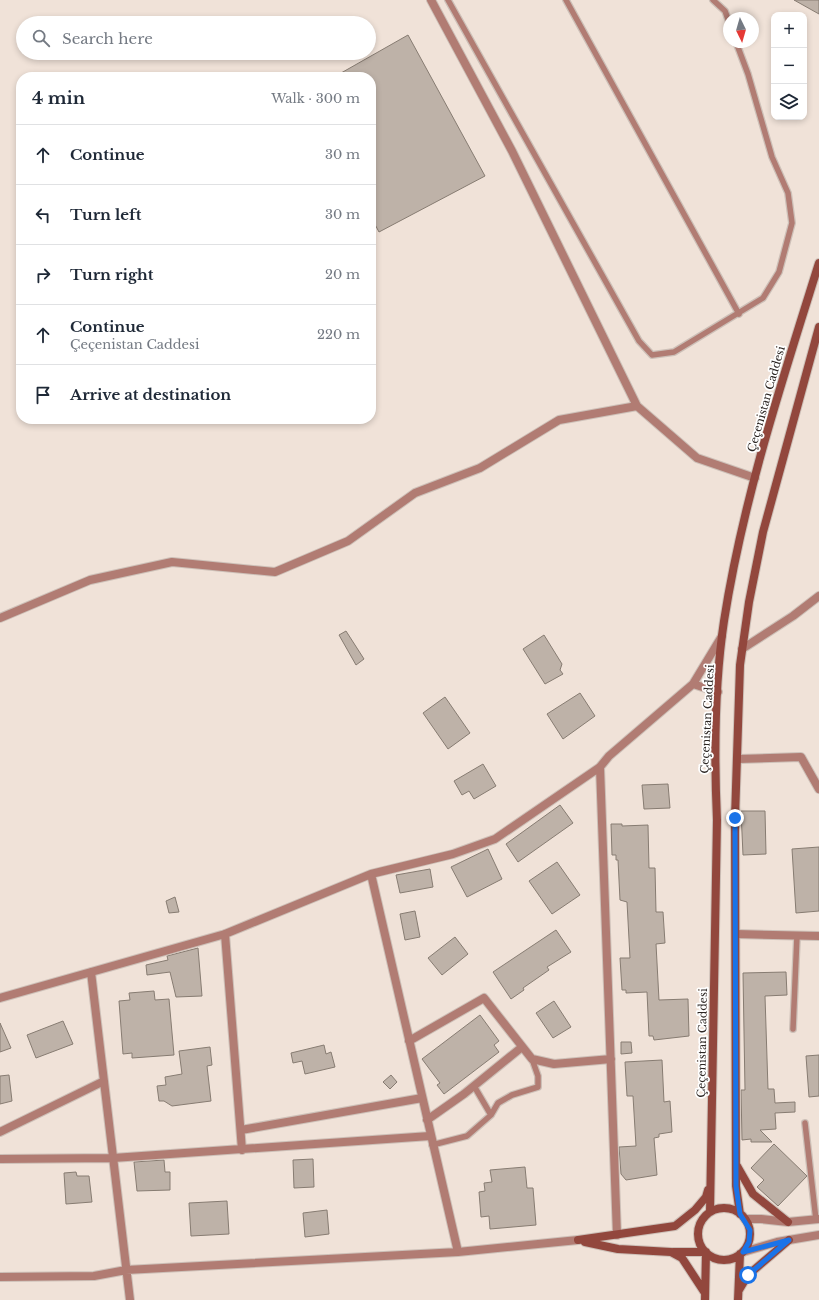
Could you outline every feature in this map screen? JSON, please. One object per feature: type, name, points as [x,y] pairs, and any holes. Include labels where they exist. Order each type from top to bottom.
[{"type":"main road","name":"Çeçenistan Caddesi","points":[[710,1212],[716,844],[714,758],[723,635],[741,537],[755,478],[777,399],[819,263]]},
{"type":"main road","points":[[738,1300],[741,1253],[750,1236],[750,1230],[743,1216],[736,1186],[735,818],[740,664],[763,532],[819,330]]},
{"type":"main road","points":[[736,1165],[753,1194],[788,1222]]},
{"type":"main road","points":[[578,1240],[675,1226],[686,1219],[706,1197],[710,1177]]},
{"type":"main road","points":[[705,1297],[706,1252],[700,1242],[698,1231],[702,1220],[710,1212],[726,1208],[743,1216]]},
{"type":"main road","points":[[578,1240],[618,1249],[706,1252],[719,1259],[734,1258],[741,1253]]},
{"type":"main road","points":[[739,1290],[748,1275],[789,1240]]},
{"type":"main road","points":[[671,1252],[682,1258],[705,1297]]},
{"type":"street","points":[[431,0],[516,158],[637,406],[697,458],[755,478]]},
{"type":"street","points":[[0,618],[90,580],[172,562],[275,572],[348,541],[415,493],[480,468],[559,420],[637,406]]},
{"type":"street","points":[[742,649],[793,616],[819,596]]},
{"type":"street","points":[[0,998],[225,934],[371,874],[453,854],[495,839],[600,767],[609,756],[693,684],[723,635]]},
{"type":"street","points":[[693,684],[718,692]]},
{"type":"street","points":[[738,759],[801,757],[819,789]]},
{"type":"street","points":[[600,767],[617,1235]]},
{"type":"street","points":[[809,771],[819,772]]},
{"type":"street","points":[[371,874],[432,1145],[458,1252]]},
{"type":"street","points":[[225,934],[242,1150]]},
{"type":"street","points":[[736,934],[819,936]]},
{"type":"street","points":[[91,972],[130,1300]]},
{"type":"street","points":[[409,1041],[484,998],[532,1059],[554,1064],[611,1059]]},
{"type":"street","points":[[427,1120],[474,1086],[522,1047]]},
{"type":"street","points":[[0,1132],[104,1081]]},
{"type":"street","points":[[241,1130],[422,1098]]},
{"type":"street","points":[[0,1159],[113,1158],[430,1136]]},
{"type":"street","points":[[743,1216],[788,1222],[817,1220]]},
{"type":"street","points":[[741,1253],[789,1240],[819,1235]]},
{"type":"street","points":[[0,1278],[94,1276],[126,1270],[458,1252],[578,1240]]},
{"type":"lane","points":[[448,0],[639,341],[652,355],[674,352],[739,314],[763,298],[779,272],[792,223],[788,193],[772,157],[748,74],[738,48]]},
{"type":"lane","points":[[566,0],[739,314]]},
{"type":"lane","points":[[713,0],[725,12]]},
{"type":"lane","points":[[794,1029],[797,936]]},
{"type":"lane","points":[[432,1145],[467,1136],[491,1115],[498,1103],[512,1095],[538,1087],[538,1076],[532,1059]]},
{"type":"lane","points":[[474,1086],[491,1115]]},
{"type":"lane","points":[[805,1123],[817,1220]]},
{"type":"building","points":[[794,0],[819,0],[819,14]]},
{"type":"building","points":[[408,35],[485,176],[379,232],[376,226],[376,72],[343,72],[364,60],[376,60],[376,53]]},
{"type":"building","points":[[346,631],[364,659],[356,665],[339,635]]},
{"type":"building","points":[[544,635],[562,664],[560,670],[563,674],[545,684],[523,649]]},
{"type":"building","points":[[580,693],[595,716],[563,739],[547,714]]},
{"type":"building","points":[[445,697],[470,733],[448,749],[423,713]]},
{"type":"building","points":[[483,764],[496,786],[474,799],[469,791],[462,795],[454,781]]},
{"type":"building","points":[[668,784],[670,808],[644,809],[642,785]]},
{"type":"building","points":[[560,805],[573,823],[518,862],[506,844]]},
{"type":"building","points":[[741,811],[765,811],[766,854],[743,855]]},
{"type":"building","points":[[611,824],[622,824],[622,826],[648,825],[649,868],[655,868],[656,912],[663,912],[665,943],[656,944],[659,1000],[688,999],[689,1036],[654,1040],[653,1036],[649,1036],[647,992],[626,993],[626,990],[622,990],[620,958],[630,958],[627,902],[620,900],[618,860],[616,860],[616,855],[612,855]]},
{"type":"building","points":[[819,847],[819,911],[796,913],[792,849]]},
{"type":"building","points":[[488,849],[502,879],[467,897],[451,867]]},
{"type":"building","points":[[557,862],[580,895],[552,914],[529,881]]},
{"type":"building","points":[[430,869],[433,887],[400,893],[396,875]]},
{"type":"building","points":[[175,897],[179,912],[169,913],[166,901]]},
{"type":"building","points":[[415,911],[420,937],[405,940],[400,914]]},
{"type":"building","points":[[556,930],[571,952],[547,967],[549,970],[523,988],[524,990],[511,999],[493,972]]},
{"type":"building","points":[[455,937],[468,954],[442,975],[428,958]]},
{"type":"building","points":[[198,948],[202,996],[176,997],[170,972],[147,975],[146,965],[168,960],[167,956]]},
{"type":"building","points":[[786,972],[787,995],[765,996],[768,1089],[774,1089],[775,1103],[795,1102],[795,1112],[775,1113],[776,1129],[760,1130],[772,1142],[751,1142],[751,1139],[742,1140],[741,1090],[745,1090],[743,973]]},
{"type":"building","points":[[154,991],[155,1000],[169,999],[174,1055],[132,1058],[132,1053],[123,1054],[119,1001],[130,1000],[129,993]]},
{"type":"building","points":[[554,1001],[571,1027],[553,1038],[536,1013]]},
{"type":"building","points":[[480,1015],[499,1041],[494,1045],[499,1052],[444,1094],[437,1085],[440,1083],[422,1059]]},
{"type":"building","points":[[63,1021],[73,1044],[36,1058],[27,1035]]},
{"type":"building","points":[[0,1023],[11,1048],[0,1052]]},
{"type":"building","points":[[621,1042],[631,1042],[632,1053],[621,1054]]},
{"type":"building","points":[[324,1045],[326,1054],[331,1052],[335,1067],[305,1074],[302,1061],[293,1063],[291,1053]]},
{"type":"building","points":[[210,1047],[212,1065],[207,1066],[211,1101],[172,1106],[164,1101],[159,1101],[157,1086],[166,1085],[165,1077],[182,1074],[179,1051]]},
{"type":"building","points":[[819,1055],[819,1096],[809,1097],[806,1056]]},
{"type":"building","points":[[662,1060],[664,1102],[670,1101],[672,1132],[659,1134],[659,1137],[654,1138],[657,1175],[626,1180],[621,1174],[619,1147],[636,1146],[633,1096],[627,1096],[625,1062]]},
{"type":"building","points":[[9,1075],[12,1101],[0,1104],[0,1076]]},
{"type":"building","points":[[391,1075],[397,1082],[390,1089],[383,1082]]},
{"type":"building","points":[[774,1144],[807,1176],[778,1206],[757,1187],[764,1180],[751,1168]]},
{"type":"building","points":[[313,1159],[314,1187],[294,1188],[293,1160]]},
{"type":"building","points":[[164,1160],[165,1172],[170,1172],[170,1190],[137,1191],[134,1162]]},
{"type":"building","points":[[525,1167],[527,1188],[533,1188],[536,1225],[490,1229],[489,1216],[481,1217],[479,1192],[485,1191],[484,1183],[492,1182],[490,1170]]},
{"type":"building","points":[[76,1172],[77,1176],[89,1176],[92,1202],[66,1204],[64,1173]]},
{"type":"building","points":[[227,1201],[229,1234],[191,1236],[189,1203]]},
{"type":"building","points":[[327,1210],[329,1234],[305,1237],[303,1213]]},
{"type":"route","points":[[735,818],[736,1186],[740,1214],[745,1219],[750,1230],[749,1242],[743,1252],[789,1240],[748,1275]]}]
